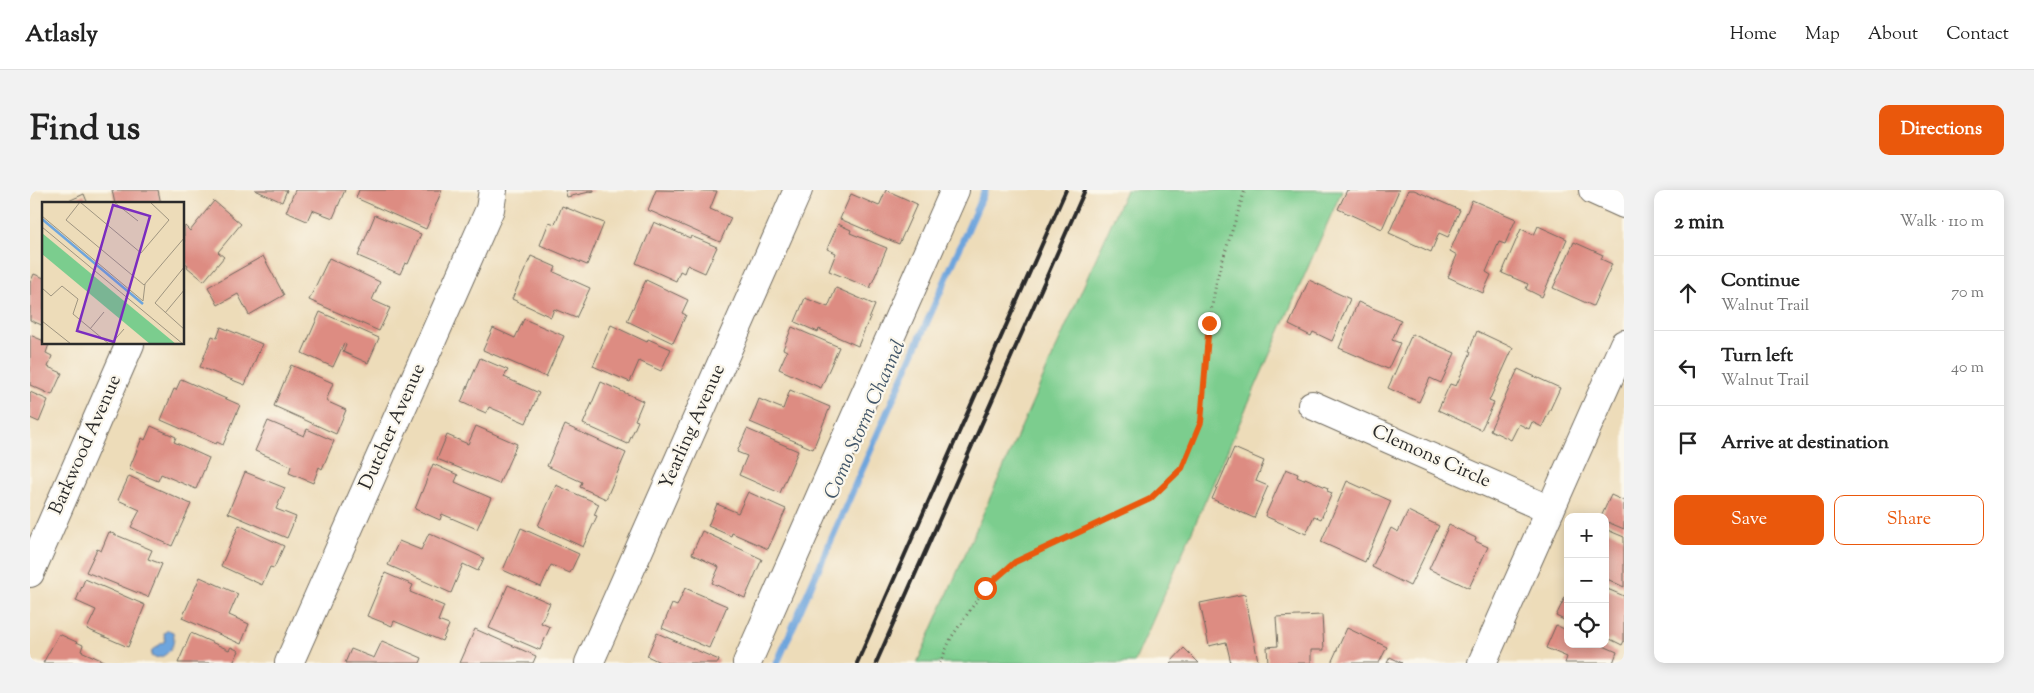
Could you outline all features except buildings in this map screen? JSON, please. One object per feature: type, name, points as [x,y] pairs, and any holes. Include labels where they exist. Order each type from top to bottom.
[{"type":"street","name":"Dutcher Avenue","points":[[288,663],[490,209],[493,190]]},
{"type":"street","name":"Yearling Avenue","points":[[589,663],[798,190]]},
{"type":"street","points":[[747,663],[955,190]]},
{"type":"street","points":[[1593,190],[1624,204]]},
{"type":"street","points":[[1482,663],[1624,344]]},
{"type":"street","name":"Barkwood Avenue","points":[[30,573],[130,345]]},
{"type":"street","name":"Clemons Circle","points":[[1312,404],[1550,510]]},
{"type":"path","points":[[940,663],[951,638],[985,588],[1015,562],[1150,499],[1182,468],[1201,422],[1209,323],[1217,278],[1245,190]]},
{"type":"green space","points":[[1126,190],[1342,190],[1134,663],[917,663]]},
{"type":"water","points":[[168,630],[173,632],[174,637],[171,648],[165,655],[160,657],[151,656],[152,650],[165,641],[164,633]]},
{"type":"waterway","name":"Como Storm Channel","points":[[777,663],[985,190]]},
{"type":"railway","points":[[857,663],[1066,190]]},
{"type":"railway","points":[[876,663],[1085,190]]},
{"type":"route","points":[[985,588],[1015,562],[1150,499],[1182,468],[1194,443],[1201,422],[1209,323]]}]
